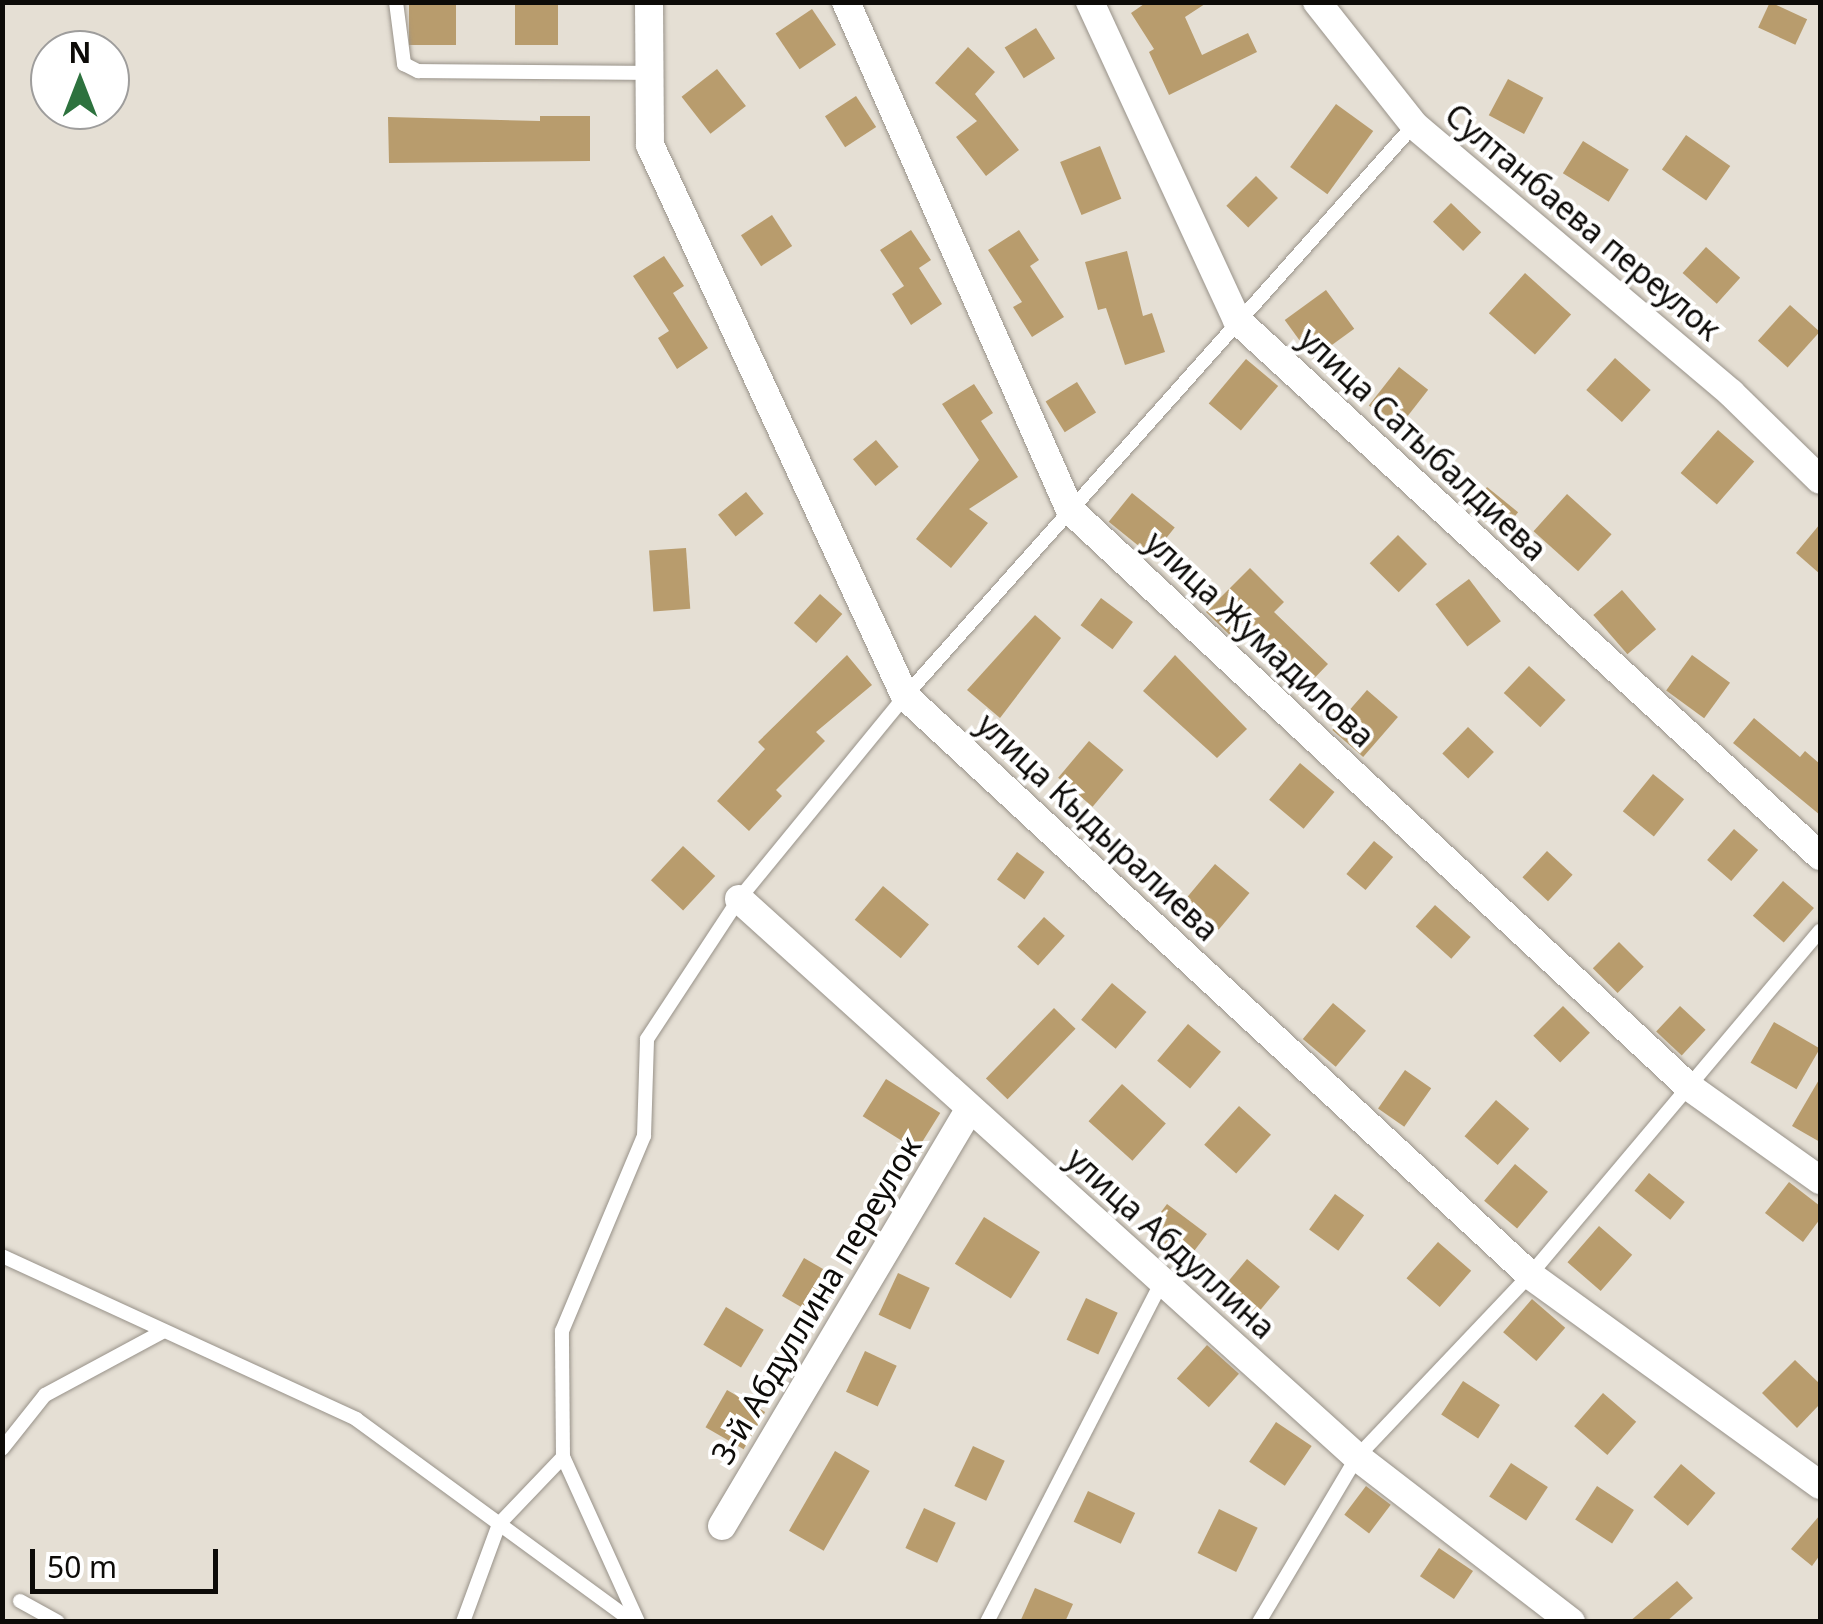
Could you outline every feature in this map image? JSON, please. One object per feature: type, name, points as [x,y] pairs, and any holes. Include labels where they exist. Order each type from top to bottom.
[{"type":"street","name":"улица Кыдыралиева","points":[[648,2],[650,145],[906,696],[1530,1274],[1820,1485]]},
{"type":"street","name":"улица Жумадилова","points":[[846,2],[1070,510],[1688,1086],[1820,1180]]},
{"type":"street","name":"улица Сатыбалдиева","points":[[1090,2],[1237,320],[1820,856]]},
{"type":"street","name":"Султанбаева переулок","points":[[1318,2],[1414,125],[1732,393],[1820,480]]},
{"type":"street","name":"улица Абдуллина","points":[[740,899],[1357,1457],[1571,1622]]},
{"type":"street","name":"3-й Абдуллина переулок","points":[[722,1526],[970,1109]]},
{"type":"lane","points":[[396,2],[404,64],[418,71],[650,74]]},
{"type":"lane","points":[[636,1622],[564,1457],[562,1332],[644,1136],[647,1039],[740,899],[906,696],[1414,125]]},
{"type":"lane","points":[[1259,1622],[1357,1457],[1530,1274],[1820,931]]},
{"type":"lane","points":[[2,1256],[356,1419],[636,1622]]},
{"type":"lane","points":[[988,1622],[1162,1282]]},
{"type":"lane","points":[[2,1449],[45,1396],[164,1331]]},
{"type":"lane","points":[[463,1622],[499,1524],[564,1457]]},
{"type":"lane","points":[[20,1601],[58,1622]]},
{"type":"building","points":[[409,2],[456,2],[456,45],[409,45]]},
{"type":"building","points":[[515,2],[558,2],[558,45],[515,45]]},
{"type":"building","points":[[1147,2],[1208,2],[1185,17],[1202,55],[1248,33],[1257,52],[1169,95],[1149,52],[1154,49],[1131,13]]},
{"type":"building","points":[[1770,2],[1807,19],[1795,45],[1758,27]]},
{"type":"building","points":[[812,9],[836,45],[800,69],[776,34]]},
{"type":"building","points":[[1036,28],[1055,59],[1024,78],[1005,48]]},
{"type":"building","points":[[968,47],[995,72],[975,94],[1019,150],[986,176],[956,137],[977,121],[935,83]]},
{"type":"building","points":[[717,69],[746,106],[710,134],[682,97]]},
{"type":"building","points":[[1508,79],[1543,98],[1524,134],[1489,115]]},
{"type":"building","points":[[856,96],[876,127],[845,147],[825,116]]},
{"type":"building","points":[[1336,104],[1373,131],[1327,194],[1290,167]]},
{"type":"building","points":[[540,116],[590,116],[590,161],[389,163],[388,117],[540,121]]},
{"type":"building","points":[[1686,135],[1730,166],[1706,200],[1662,169]]},
{"type":"building","points":[[1583,141],[1629,170],[1609,202],[1563,173]]},
{"type":"building","points":[[1100,146],[1121,199],[1081,215],[1060,162]]},
{"type":"building","points":[[1256,176],[1278,198],[1248,228],[1226,206]]},
{"type":"building","points":[[1451,203],[1481,232],[1463,251],[1433,222]]},
{"type":"building","points":[[772,215],[792,246],[761,266],[741,235]]},
{"type":"building","points":[[911,230],[931,260],[919,268],[942,304],[911,325],[892,294],[904,286],[880,250]]},
{"type":"building","points":[[1019,230],[1039,260],[1030,266],[1064,317],[1032,337],[1013,307],[1022,302],[988,250]]},
{"type":"building","points":[[1706,247],[1740,278],[1717,304],[1683,273]]},
{"type":"building","points":[[1127,251],[1143,316],[1152,313],[1165,352],[1125,365],[1106,308],[1098,310],[1085,262]]},
{"type":"building","points":[[664,256],[684,286],[673,293],[708,348],[677,369],[658,338],[669,331],[633,276]]},
{"type":"building","points":[[1525,273],[1571,314],[1535,355],[1489,313]]},
{"type":"building","points":[[1326,290],[1354,329],[1313,359],[1285,320]]},
{"type":"building","points":[[1790,305],[1820,332],[1788,367],[1758,341]]},
{"type":"building","points":[[1615,358],[1651,390],[1622,422],[1586,390]]},
{"type":"building","points":[[1246,359],[1278,386],[1241,430],[1209,403]]},
{"type":"building","points":[[1399,367],[1428,390],[1398,428],[1369,406]]},
{"type":"building","points":[[1077,382],[1096,413],[1065,432],[1046,402]]},
{"type":"building","points":[[974,384],[993,413],[981,421],[1018,477],[969,509],[988,523],[951,568],[916,539],[979,460],[942,404]]},
{"type":"building","points":[[1718,430],[1754,461],[1717,505],[1681,473]]},
{"type":"building","points":[[876,440],[898,467],[876,486],[853,459]]},
{"type":"building","points":[[1487,487],[1518,512],[1500,534],[1469,509]]},
{"type":"building","points":[[746,492],[764,514],[736,536],[718,515]]},
{"type":"building","points":[[1132,493],[1175,528],[1151,556],[1109,522]]},
{"type":"building","points":[[1567,494],[1612,534],[1578,571],[1534,531]]},
{"type":"building","points":[[1820,524],[1820,574],[1796,553]]},
{"type":"building","points":[[1398,535],[1427,564],[1399,592],[1370,563]]},
{"type":"building","points":[[686,548],[690,609],[653,611],[649,551]]},
{"type":"building","points":[[1250,568],[1284,602],[1274,612],[1328,664],[1303,690],[1248,637],[1240,645],[1206,612]]},
{"type":"building","points":[[1469,579],[1501,621],[1467,647],[1435,604]]},
{"type":"building","points":[[1622,590],[1656,629],[1627,654],[1593,615]]},
{"type":"building","points":[[820,594],[842,614],[816,643],[794,623]]},
{"type":"building","points":[[1101,598],[1133,622],[1112,649],[1081,625]]},
{"type":"building","points":[[1035,615],[1061,638],[1000,718],[967,690]]},
{"type":"building","points":[[847,655],[872,685],[816,732],[825,741],[776,790],[782,796],[749,831],[717,801],[765,749],[758,742]]},
{"type":"building","points":[[1175,655],[1247,729],[1217,758],[1143,691]]},
{"type":"building","points":[[1692,655],[1730,683],[1704,718],[1666,691]]},
{"type":"building","points":[[1529,666],[1566,700],[1540,727],[1504,693]]},
{"type":"building","points":[[1367,690],[1398,717],[1363,757],[1332,730]]},
{"type":"building","points":[[1754,718],[1800,757],[1805,751],[1820,764],[1820,815],[1733,743]]},
{"type":"building","points":[[1468,727],[1494,752],[1468,779],[1442,754]]},
{"type":"building","points":[[1089,741],[1123,770],[1093,807],[1058,778]]},
{"type":"building","points":[[1300,763],[1334,792],[1304,829],[1269,800]]},
{"type":"building","points":[[1653,774],[1684,799],[1654,836],[1623,811]]},
{"type":"building","points":[[1734,829],[1758,850],[1731,881],[1707,860]]},
{"type":"building","points":[[1374,841],[1393,857],[1366,890],[1346,874]]},
{"type":"building","points":[[683,846],[715,876],[683,910],[651,880]]},
{"type":"building","points":[[1547,851],[1573,875],[1548,901],[1522,877]]},
{"type":"building","points":[[1017,852],[1045,872],[1025,899],[997,880]]},
{"type":"building","points":[[1215,864],[1249,893],[1219,930],[1184,901]]},
{"type":"building","points":[[1783,881],[1814,908],[1784,943],[1753,916]]},
{"type":"building","points":[[883,886],[929,925],[901,958],[855,920]]},
{"type":"building","points":[[1435,905],[1471,937],[1451,959],[1416,927]]},
{"type":"building","points":[[1044,917],[1065,936],[1038,965],[1017,947]]},
{"type":"building","points":[[1619,942],[1644,967],[1618,993],[1593,968]]},
{"type":"building","points":[[1112,983],[1146,1012],[1116,1049],[1081,1020]]},
{"type":"building","points":[[1333,1003],[1366,1031],[1336,1067],[1303,1039]]},
{"type":"building","points":[[1563,1006],[1590,1033],[1560,1063],[1533,1036]]},
{"type":"building","points":[[1680,1006],[1706,1030],[1682,1055],[1656,1032]]},
{"type":"building","points":[[1054,1008],[1076,1029],[1008,1099],[986,1078]]},
{"type":"building","points":[[1774,1022],[1820,1048],[1796,1089],[1750,1063]]},
{"type":"building","points":[[1188,1024],[1221,1052],[1190,1088],[1157,1061]]},
{"type":"building","points":[[1405,1070],[1431,1088],[1404,1127],[1378,1109]]},
{"type":"building","points":[[1820,1078],[1820,1142],[1792,1126]]},
{"type":"building","points":[[886,1079],[940,1113],[917,1150],[863,1116]]},
{"type":"building","points":[[1122,1084],[1166,1123],[1132,1161],[1089,1121]]},
{"type":"building","points":[[1496,1100],[1529,1129],[1498,1165],[1465,1136]]},
{"type":"building","points":[[1239,1106],[1271,1135],[1236,1173],[1204,1145]]},
{"type":"building","points":[[1515,1164],[1548,1192],[1517,1228],[1484,1201]]},
{"type":"building","points":[[1649,1173],[1685,1202],[1670,1220],[1635,1191]]},
{"type":"building","points":[[1789,1182],[1820,1206],[1820,1219],[1803,1242],[1765,1213]]},
{"type":"building","points":[[1335,1194],[1364,1215],[1338,1251],[1309,1230]]},
{"type":"building","points":[[1167,1204],[1207,1234],[1186,1262],[1146,1232]]},
{"type":"building","points":[[984,1217],[1040,1252],[1011,1299],[955,1264]]},
{"type":"building","points":[[1599,1226],[1632,1255],[1601,1291],[1568,1262]]},
{"type":"building","points":[[1438,1242],[1471,1271],[1440,1307],[1407,1278]]},
{"type":"building","points":[[804,1258],[842,1280],[820,1318],[782,1296]]},
{"type":"building","points":[[1247,1259],[1280,1287],[1249,1323],[1216,1296]]},
{"type":"building","points":[[898,1273],[930,1288],[910,1329],[879,1315]]},
{"type":"building","points":[[1086,1298],[1118,1313],[1098,1354],[1067,1340]]},
{"type":"building","points":[[1532,1299],[1565,1328],[1536,1361],[1503,1332]]},
{"type":"building","points":[[726,1307],[764,1330],[741,1367],[703,1345]]},
{"type":"building","points":[[1207,1345],[1239,1374],[1209,1407],[1177,1378]]},
{"type":"building","points":[[865,1351],[897,1366],[878,1407],[846,1392]]},
{"type":"building","points":[[1795,1360],[1820,1384],[1820,1404],[1797,1428],[1762,1393]]},
{"type":"building","points":[[1463,1381],[1500,1405],[1478,1439],[1441,1415]]},
{"type":"building","points":[[727,1390],[765,1412],[744,1449],[706,1427]]},
{"type":"building","points":[[1603,1393],[1636,1422],[1607,1455],[1574,1426]]},
{"type":"building","points":[[1276,1422],[1312,1446],[1285,1486],[1249,1462]]},
{"type":"building","points":[[973,1446],[1005,1461],[986,1501],[954,1486]]},
{"type":"building","points":[[835,1451],[870,1471],[824,1551],[789,1531]]},
{"type":"building","points":[[1511,1463],[1548,1487],[1526,1521],[1489,1497]]},
{"type":"building","points":[[1681,1464],[1715,1493],[1688,1526],[1653,1497]]},
{"type":"building","points":[[1366,1486],[1391,1505],[1369,1533],[1344,1515]]},
{"type":"building","points":[[1597,1486],[1634,1510],[1612,1544],[1575,1520]]},
{"type":"building","points":[[1088,1491],[1135,1513],[1121,1544],[1074,1522]]},
{"type":"building","points":[[924,1508],[956,1523],[937,1563],[905,1548]]},
{"type":"building","points":[[1219,1509],[1258,1528],[1236,1572],[1198,1553]]},
{"type":"building","points":[[1820,1515],[1820,1555],[1812,1566],[1791,1549]]},
{"type":"building","points":[[1439,1548],[1473,1571],[1454,1599],[1420,1576]]},
{"type":"building","points":[[1677,1581],[1693,1598],[1666,1622],[1629,1622]]},
{"type":"building","points":[[1035,1588],[1073,1604],[1065,1622],[1020,1622]]}]
